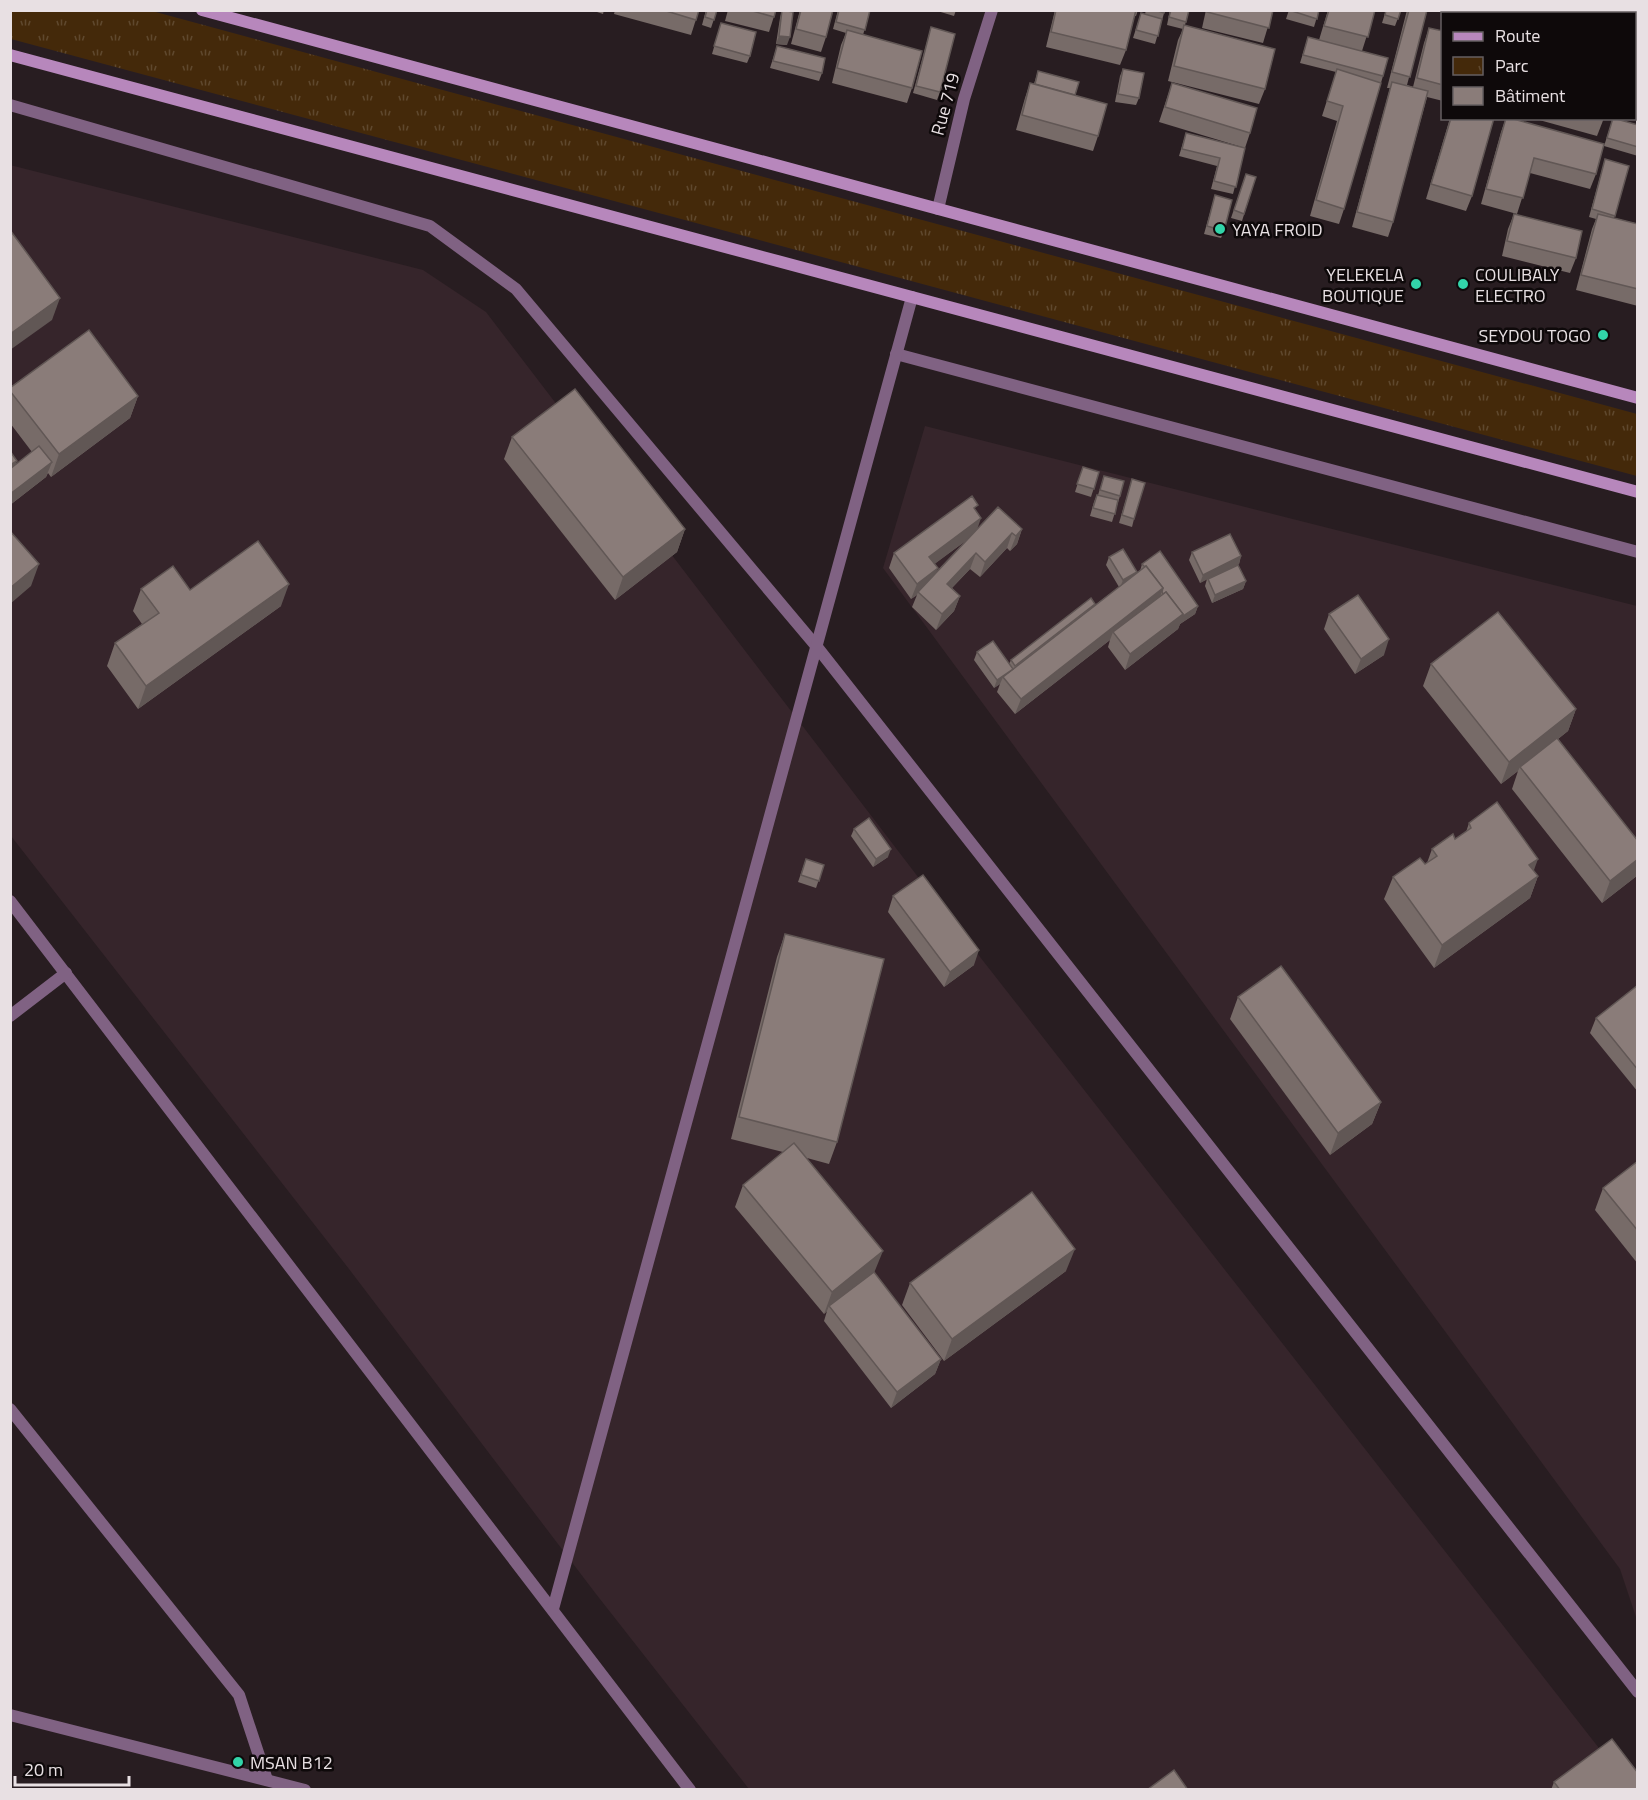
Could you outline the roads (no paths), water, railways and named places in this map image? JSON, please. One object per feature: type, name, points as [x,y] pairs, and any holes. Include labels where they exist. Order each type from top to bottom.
[{"type":"main road","points":[[202,10],[1638,398]]},
{"type":"main road","points":[[10,55],[1638,492]]},
{"type":"street","name":"Rue 719","points":[[938,209],[964,99],[992,10]]},
{"type":"street","points":[[10,105],[430,226],[516,288],[817,647],[1638,1692]]},
{"type":"street","points":[[553,1609],[912,297]]},
{"type":"street","points":[[896,354],[1638,552]]},
{"type":"street","points":[[10,901],[690,1790]]},
{"type":"street","points":[[10,1016],[66,973]]},
{"type":"street","points":[[10,1409],[238,1695],[267,1780]]},
{"type":"street","points":[[10,1715],[305,1790]]},
{"type":"place","name":"YAYA FROID","points":[[1220,229]]},
{"type":"place","name":"YELEKELA BOUTIQUE","points":[[1416,284]]},
{"type":"place","name":"COULIBALY ELECTRO","points":[[1463,284]]},
{"type":"place","name":"SEYDOU TOGO","points":[[1603,335]]},
{"type":"place","name":"MSAN B12","points":[[238,1762]]}]
